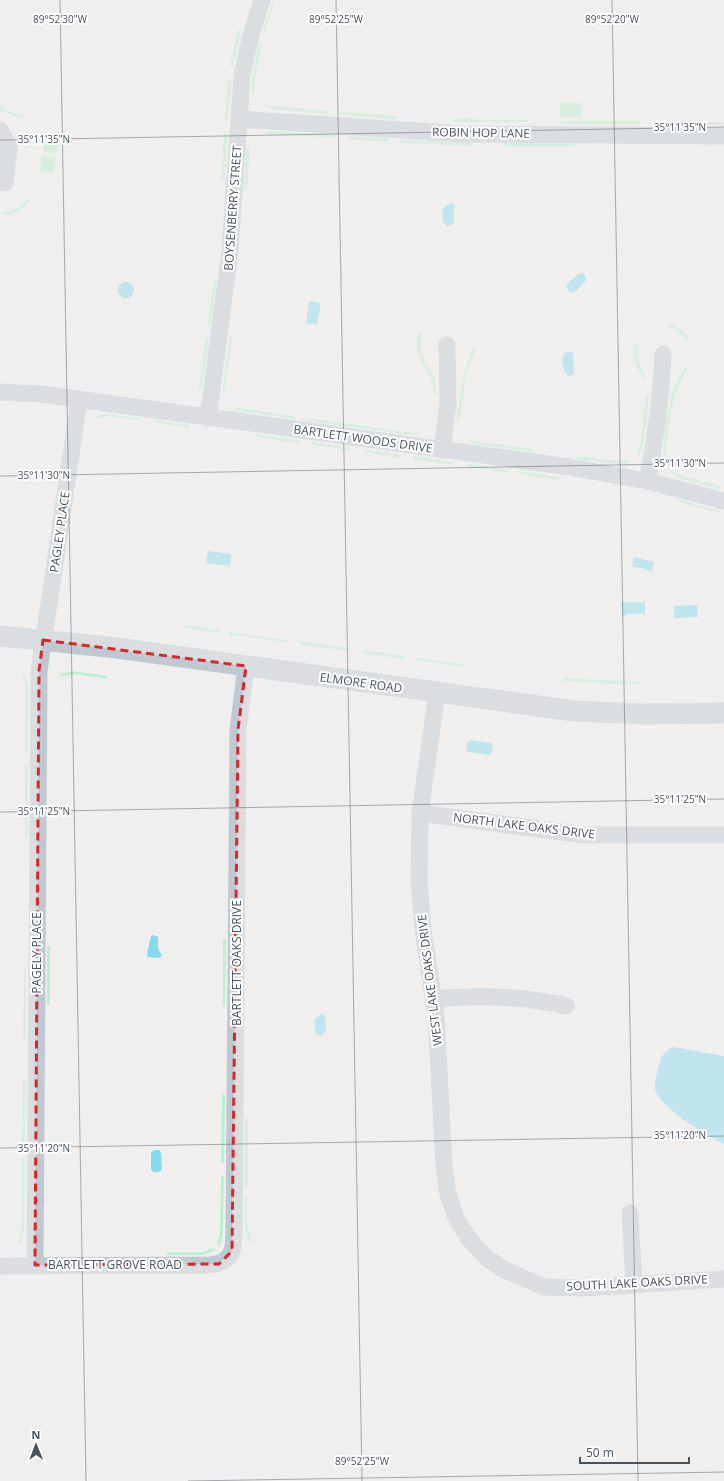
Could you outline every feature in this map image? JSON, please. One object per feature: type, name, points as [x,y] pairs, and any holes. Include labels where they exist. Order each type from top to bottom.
[{"type":"street","name":"BOYSENBERRY STREET","points":[[208,418],[228,275],[244,62],[252,28],[262,0]]},
{"type":"street","name":"ROBIN HOP LANE","points":[[239,119],[462,134],[724,136]]},
{"type":"street","points":[[0,130],[9,146],[5,183]]},
{"type":"street","points":[[442,450],[448,404],[447,345]]},
{"type":"street","points":[[647,481],[661,389],[663,354]]},
{"type":"street","name":"BARTLETT WOODS DRIVE","points":[[0,392],[25,393],[79,400],[570,467],[647,481],[724,501]]},
{"type":"street","name":"PAGLEY PLACE","points":[[43,640],[79,400]]},
{"type":"street","name":"ELMORE ROAD","points":[[0,636],[117,648],[437,693],[595,713],[724,713]]},
{"type":"street","name":"PAGELY PLACE","points":[[35,1265],[39,671],[43,640]]},
{"type":"street","name":"BARTLETT OAKS DRIVE","points":[[228,1259],[234,1244],[238,730],[246,666]]},
{"type":"street","name":"WEST LAKE OAKS DRIVE","points":[[437,693],[420,813],[419,882],[422,930],[434,999],[444,1165],[448,1194],[456,1218],[470,1240],[488,1259],[505,1270]]},
{"type":"street","name":"NORTH LAKE OAKS DRIVE","points":[[420,813],[584,835],[724,835]]},
{"type":"street","points":[[434,999],[470,997],[530,999],[566,1006]]},
{"type":"street","points":[[630,1213],[634,1284]]},
{"type":"street","name":"BARTLETT GROVE ROAD","points":[[0,1266],[191,1266],[219,1264],[228,1259]]},
{"type":"street","name":"SOUTH LAKE OAKS DRIVE","points":[[505,1270],[544,1287],[582,1288],[724,1279]]},
{"type":"highlighted area","points":[[43,640],[246,666],[238,730],[232,1251],[219,1264],[35,1265],[39,671]]},
{"type":"green space","points":[[272,3],[274,4],[265,32],[263,31]]},
{"type":"green space","points":[[238,30],[241,30],[233,67],[230,66]]},
{"type":"green space","points":[[259,43],[262,44],[253,97],[251,81]]},
{"type":"green space","points":[[228,79],[231,79],[228,121],[225,121]]},
{"type":"green space","points":[[560,103],[581,103],[581,117],[560,117]]},
{"type":"green space","points":[[261,105],[329,111],[329,114],[273,109]]},
{"type":"green space","points":[[0,106],[8,111],[24,116],[22,119],[0,110]]},
{"type":"green space","points":[[341,112],[396,116],[395,119],[340,115]]},
{"type":"green space","points":[[452,119],[527,120],[527,122],[457,122],[452,121]]},
{"type":"green space","points":[[561,121],[640,121],[640,124],[561,124]]},
{"type":"green space","points":[[670,122],[724,122],[724,125],[670,125]]},
{"type":"green space","points":[[271,131],[336,135],[336,138],[260,133]]},
{"type":"green space","points":[[224,132],[227,132],[225,180],[221,178]]},
{"type":"green space","points":[[59,136],[56,154],[43,152],[44,142]]},
{"type":"green space","points":[[347,136],[389,139],[389,142],[347,139]]},
{"type":"green space","points":[[400,140],[471,143],[471,146],[400,143]]},
{"type":"green space","points":[[250,142],[247,191],[244,191],[246,152]]},
{"type":"green space","points":[[505,143],[575,144],[575,147],[505,147]]},
{"type":"green space","points":[[42,155],[56,157],[54,173],[40,171]]},
{"type":"green space","points":[[27,199],[30,200],[18,212],[2,214],[2,212],[10,211],[16,208]]},
{"type":"green space","points":[[214,279],[217,279],[211,326],[207,326]]},
{"type":"green space","points":[[669,324],[682,330],[690,340],[687,341],[678,331],[669,327]]},
{"type":"green space","points":[[420,332],[423,333],[420,346],[422,356],[434,378],[437,395],[434,395],[431,378],[419,355],[417,344]]},
{"type":"green space","points":[[206,337],[209,338],[202,388],[198,394]]},
{"type":"green space","points":[[230,337],[232,337],[224,397],[223,386]]},
{"type":"green space","points":[[635,343],[638,344],[637,357],[646,377],[643,378],[634,357]]},
{"type":"green space","points":[[473,347],[476,347],[466,375],[459,422],[456,422],[463,377]]},
{"type":"green space","points":[[685,367],[688,367],[679,384],[673,405],[667,439],[667,465],[665,466],[663,450],[669,403],[674,387]]},
{"type":"green space","points":[[649,394],[643,447],[638,456],[636,454],[640,446],[646,395]]},
{"type":"green space","points":[[232,407],[295,416],[295,419],[238,411]]},
{"type":"green space","points":[[107,414],[141,418],[141,421],[106,416],[97,418],[96,416]]},
{"type":"green space","points":[[308,418],[421,434],[411,435],[307,421]]},
{"type":"green space","points":[[153,420],[190,425],[190,428],[153,422]]},
{"type":"green space","points":[[255,434],[300,440],[300,443],[255,437]]},
{"type":"green space","points":[[466,440],[533,449],[532,452],[474,444]]},
{"type":"green space","points":[[312,442],[350,448],[350,450],[311,445]]},
{"type":"green space","points":[[365,450],[402,455],[402,458],[365,452]]},
{"type":"green space","points":[[414,456],[454,462],[453,465],[414,459]]},
{"type":"green space","points":[[578,456],[616,461],[629,460],[630,463],[616,464],[577,459]]},
{"type":"green space","points":[[469,464],[509,470],[508,473],[468,467]]},
{"type":"green space","points":[[519,471],[559,477],[559,480],[519,474]]},
{"type":"green space","points":[[672,471],[685,477],[720,486],[720,489],[681,479],[670,473]]},
{"type":"green space","points":[[681,500],[720,511],[720,513],[680,503]]},
{"type":"green space","points":[[185,625],[219,630],[219,633],[185,628]]},
{"type":"green space","points":[[230,632],[286,640],[286,642],[230,635]]},
{"type":"green space","points":[[300,641],[348,648],[348,651],[300,644]]},
{"type":"green space","points":[[362,650],[406,656],[405,659],[361,653]]},
{"type":"green space","points":[[417,658],[464,664],[464,667],[416,660]]},
{"type":"green space","points":[[72,671],[107,676],[107,679],[75,674],[61,677],[59,675]]},
{"type":"green space","points":[[24,674],[28,686],[28,752],[25,752],[26,688],[22,675]]},
{"type":"green space","points":[[563,678],[639,682],[639,685],[563,681]]},
{"type":"green space","points":[[25,764],[28,764],[28,838],[25,838]]},
{"type":"green space","points":[[223,939],[226,939],[225,1006],[223,1006]]},
{"type":"green space","points":[[47,946],[50,946],[50,1005],[47,1005]]},
{"type":"green space","points":[[24,968],[26,968],[26,1041],[23,1041]]},
{"type":"green space","points":[[23,1080],[26,1080],[25,1146],[22,1146]]},
{"type":"green space","points":[[222,1094],[225,1095],[224,1163],[221,1163]]},
{"type":"green space","points":[[248,1118],[248,1187],[244,1187],[245,1119]]},
{"type":"green space","points":[[22,1157],[25,1157],[24,1231],[21,1243],[19,1242],[21,1230]]},
{"type":"green space","points":[[221,1176],[224,1176],[223,1231],[222,1240],[219,1246],[217,1244],[220,1234]]},
{"type":"green space","points":[[244,1196],[247,1196],[247,1224],[253,1242],[249,1242],[245,1228]]},
{"type":"green space","points":[[213,1248],[215,1250],[203,1255],[167,1255],[167,1252],[203,1252]]},
{"type":"water","points":[[453,203],[456,207],[454,208],[454,224],[447,226],[443,222],[443,209]]},
{"type":"water","points":[[582,273],[586,276],[586,280],[576,291],[572,293],[569,292],[566,285],[578,274]]},
{"type":"water","points":[[126,282],[132,284],[134,290],[132,296],[126,298],[120,296],[118,290],[120,284]]},
{"type":"water","points":[[309,301],[321,303],[317,325],[306,323]]},
{"type":"water","points":[[568,351],[573,353],[574,374],[569,376],[565,373],[562,360],[563,355]]},
{"type":"water","points":[[208,551],[231,554],[230,566],[206,563]]},
{"type":"water","points":[[634,557],[654,562],[652,571],[632,566]]},
{"type":"water","points":[[621,602],[645,602],[645,614],[626,614],[626,616],[622,616]]},
{"type":"water","points":[[697,605],[698,617],[674,618],[674,606]]},
{"type":"water","points":[[470,740],[491,743],[493,746],[492,752],[489,755],[468,752],[466,749],[467,743]]},
{"type":"water","points":[[153,935],[158,937],[158,948],[162,956],[159,958],[148,957],[147,954],[151,936]]},
{"type":"water","points":[[321,1014],[325,1015],[326,1031],[321,1036],[316,1034],[314,1020]]},
{"type":"water","points":[[673,1047],[724,1056],[724,1144],[685,1121],[659,1097],[655,1087],[659,1064],[664,1053]]},
{"type":"water","points":[[154,1150],[159,1150],[161,1153],[162,1169],[159,1172],[153,1172],[151,1169],[151,1153]]}]
